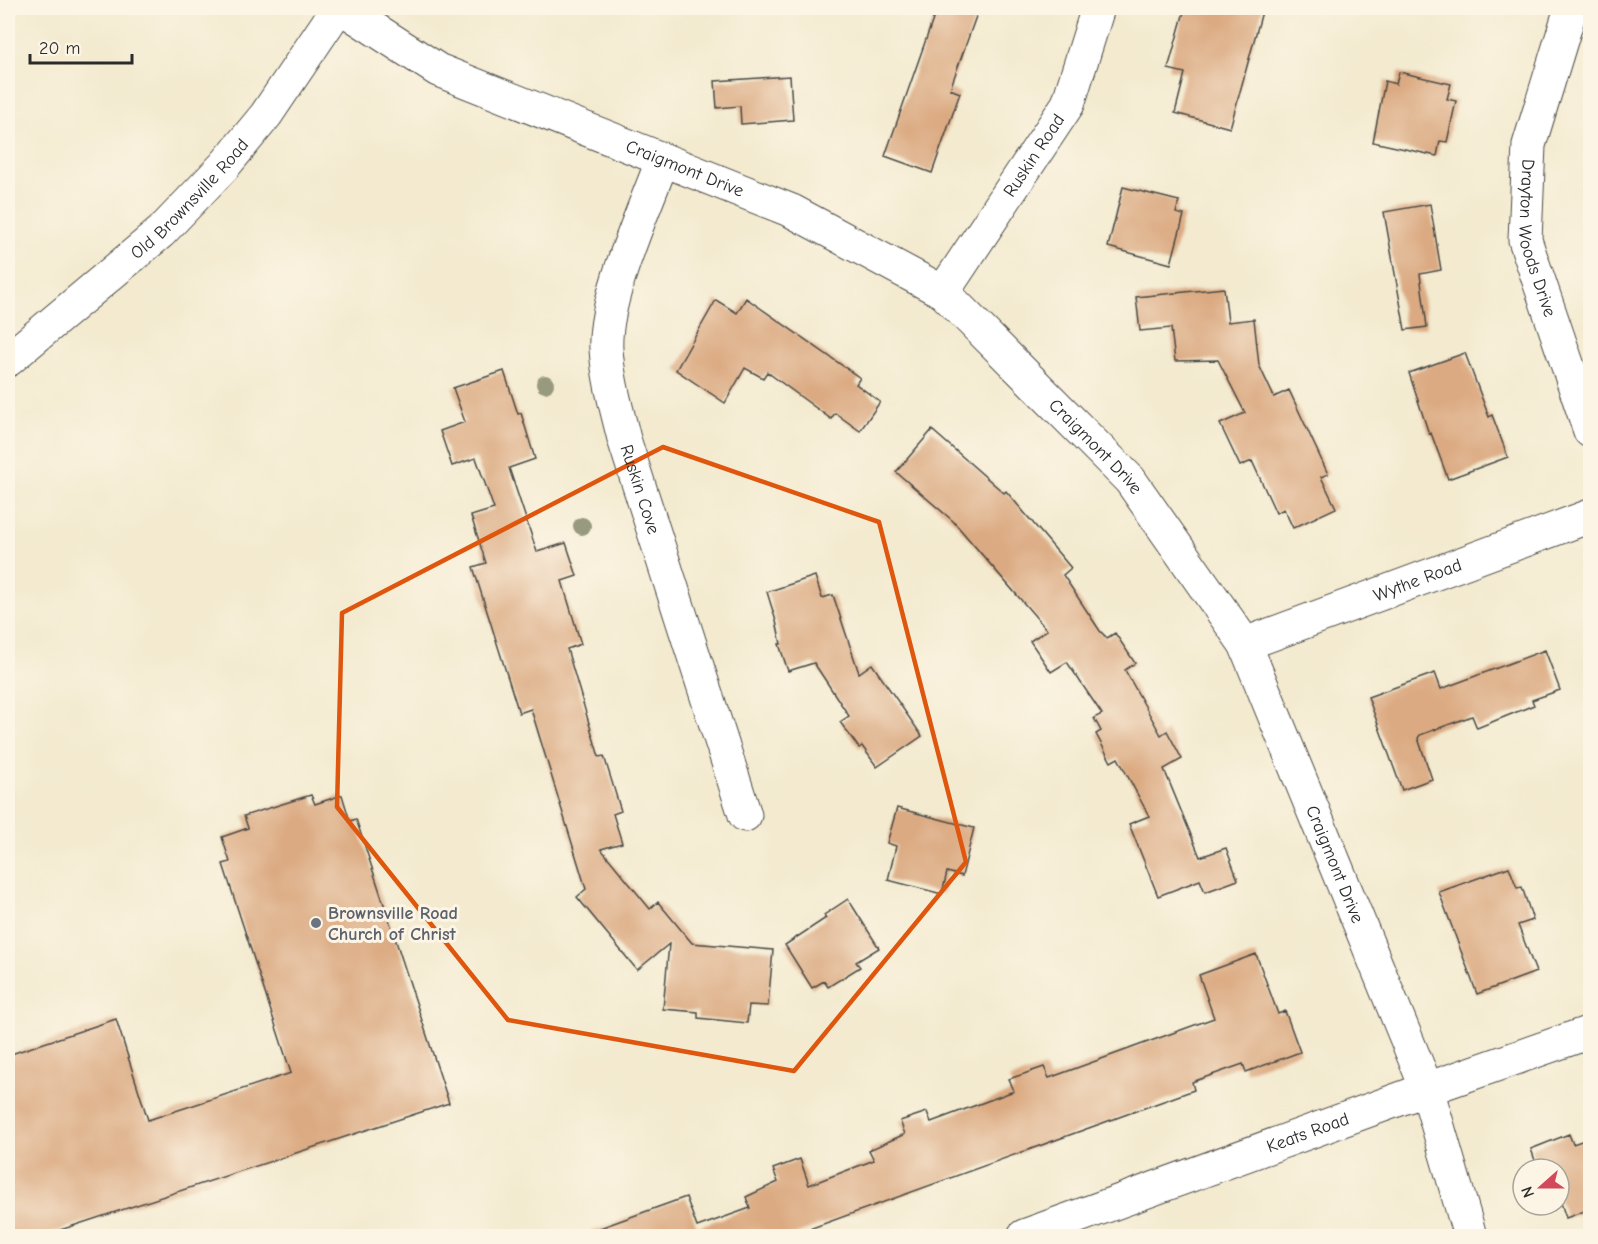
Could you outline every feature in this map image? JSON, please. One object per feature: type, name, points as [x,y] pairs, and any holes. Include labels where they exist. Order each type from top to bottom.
[{"type":"street","name":"Craigmont Drive","points":[[340,8],[438,70],[792,211],[943,292],[1130,480],[1245,644],[1427,1089],[1470,1236]]},
{"type":"street","name":"Old Brownsville Road","points":[[8,360],[161,232],[224,166],[266,115],[340,8]]},
{"type":"street","name":"Ruskin Road","points":[[943,292],[1068,104],[1098,8]]},
{"type":"street","name":"Drayton Woods Drive","points":[[1570,8],[1529,145],[1525,240],[1590,431]]},
{"type":"street","name":"Ruskin Cove","points":[[662,161],[610,304],[606,347],[610,383],[633,467],[745,815]]},
{"type":"street","name":"Wythe Road","points":[[1245,644],[1590,516]]},
{"type":"street","name":"Keats Road","points":[[1024,1236],[1590,1032]]},
{"type":"highlighted area","points":[[663,447],[879,522],[966,862],[794,1071],[508,1020],[337,807],[342,613]]},
{"type":"building","points":[[937,8],[979,8],[950,89],[960,93],[932,173],[885,156]]},
{"type":"building","points":[[1185,8],[1263,8],[1230,128],[1175,113],[1185,73],[1168,69]]},
{"type":"building","points":[[1399,72],[1451,84],[1447,99],[1456,101],[1447,142],[1440,141],[1437,156],[1373,142],[1385,81],[1396,84]]},
{"type":"building","points":[[790,76],[793,120],[741,124],[740,106],[717,108],[715,81]]},
{"type":"building","points":[[1123,187],[1179,201],[1176,213],[1184,215],[1171,264],[1108,247]]},
{"type":"building","points":[[1430,204],[1441,270],[1420,274],[1427,327],[1405,330],[1384,212]]},
{"type":"building","points":[[1224,288],[1228,322],[1254,319],[1259,365],[1274,397],[1289,390],[1328,474],[1321,477],[1336,508],[1293,528],[1284,509],[1276,513],[1252,461],[1240,466],[1220,424],[1245,413],[1218,360],[1175,361],[1171,328],[1140,331],[1136,297]]},
{"type":"building","points":[[746,298],[860,378],[856,384],[880,402],[860,431],[835,413],[831,419],[767,372],[763,378],[745,368],[725,403],[676,370],[716,300],[737,313]]},
{"type":"building","points":[[1465,353],[1489,417],[1492,415],[1508,457],[1448,479],[1431,433],[1429,434],[1409,373]]},
{"type":"building","points":[[504,371],[518,414],[521,413],[535,459],[509,468],[537,552],[566,543],[577,576],[562,581],[581,644],[567,649],[599,757],[604,756],[621,811],[613,814],[622,843],[601,849],[650,909],[658,902],[692,943],[773,950],[768,1006],[749,1005],[747,1023],[698,1018],[698,1012],[663,1009],[669,944],[637,970],[577,897],[586,889],[531,709],[519,713],[473,567],[486,563],[471,516],[494,509],[476,458],[452,466],[440,431],[465,422],[453,388]]},
{"type":"building","points":[[932,430],[1004,493],[1006,491],[1071,568],[1063,575],[1100,631],[1107,638],[1115,633],[1135,663],[1125,670],[1161,735],[1167,731],[1182,759],[1164,769],[1200,857],[1226,848],[1238,880],[1205,892],[1200,880],[1158,896],[1129,824],[1149,816],[1118,758],[1111,762],[1096,734],[1101,731],[1094,718],[1102,714],[1067,662],[1051,672],[1030,641],[1047,630],[953,521],[896,472]]},
{"type":"building","points":[[815,576],[822,598],[833,595],[859,673],[872,664],[922,736],[877,767],[862,746],[859,748],[840,722],[849,716],[814,663],[788,671],[779,644],[781,644],[776,621],[767,592]]},
{"type":"building","points":[[1545,650],[1560,690],[1532,700],[1534,705],[1477,728],[1472,716],[1420,735],[1418,738],[1432,779],[1402,790],[1368,697],[1435,673],[1441,689]]},
{"type":"building","points":[[311,795],[315,804],[342,795],[350,821],[356,819],[449,1103],[42,1236],[8,1236],[8,1055],[116,1019],[148,1120],[291,1073],[223,864],[230,862],[222,837],[248,828],[244,816]]},
{"type":"building","points":[[897,808],[974,828],[962,876],[947,872],[942,894],[888,880],[896,846],[887,843]]},
{"type":"building","points":[[1509,867],[1517,888],[1522,887],[1533,920],[1518,925],[1536,972],[1477,994],[1439,892]]},
{"type":"building","points":[[848,899],[879,948],[856,962],[860,967],[828,987],[824,981],[812,988],[785,945],[826,918],[824,915]]},
{"type":"building","points":[[1256,954],[1278,1014],[1285,1011],[1300,1052],[1246,1072],[1243,1064],[1192,1082],[1194,1090],[790,1236],[587,1236],[586,1233],[686,1197],[697,1227],[750,1208],[746,1197],[778,1182],[773,1169],[800,1159],[809,1185],[874,1160],[869,1150],[905,1134],[900,1121],[927,1112],[931,1122],[1014,1091],[1009,1079],[1044,1067],[1049,1078],[1214,1018],[1199,975]]},
{"type":"building","points":[[1569,1134],[1573,1144],[1590,1138],[1590,1209],[1571,1216],[1571,1157],[1534,1157],[1531,1149]]},
{"type":"place","name":"Brownsville Road Church of Christ","points":[[316,923]]}]
